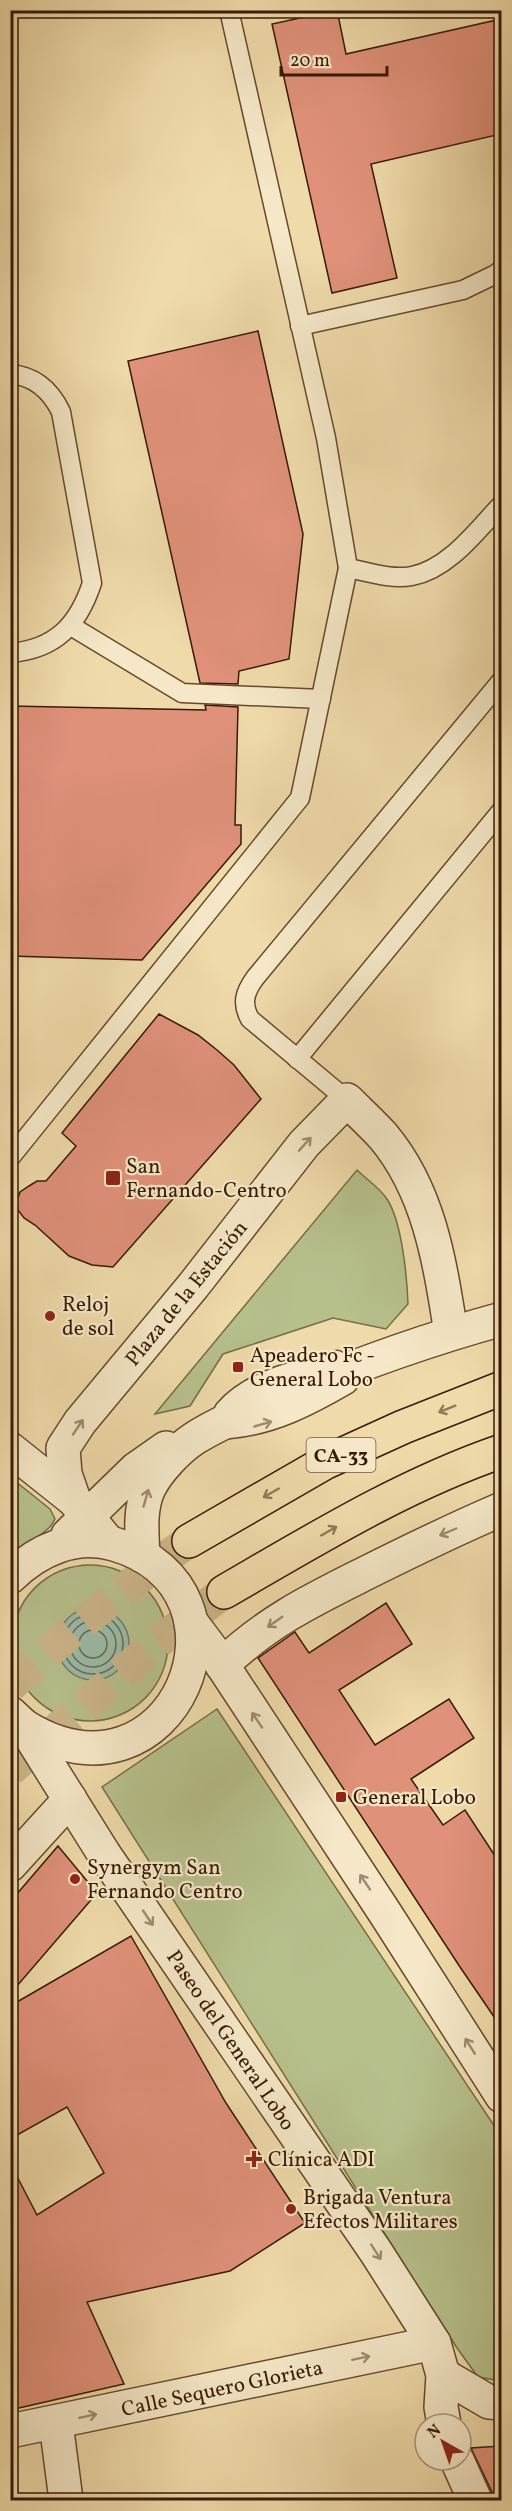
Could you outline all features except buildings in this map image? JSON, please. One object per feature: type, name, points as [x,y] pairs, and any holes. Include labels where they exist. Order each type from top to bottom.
[{"type":"highway","name":"CA-33","points":[[189,1541],[326,1462],[403,1427],[501,1388]]},
{"type":"highway","name":"CA-33","points":[[224,1592],[351,1518],[413,1488],[501,1451]]},
{"type":"street","points":[[347,1101],[383,1136],[423,1204],[440,1269],[451,1333]]},
{"type":"street","name":"Plaza de la Estación","points":[[81,1509],[65,1474],[63,1449],[80,1422],[193,1286],[304,1144],[347,1101]]},
{"type":"street","points":[[55,1547],[81,1509],[177,1442],[199,1435],[278,1398],[380,1358],[451,1333],[501,1319]]},
{"type":"street","points":[[143,1556],[141,1528],[144,1503],[149,1488],[173,1457],[199,1435]]},
{"type":"street","points":[[10,1449],[81,1509],[108,1542]]},
{"type":"street","points":[[222,1665],[245,1643],[290,1611],[437,1537],[501,1509]]},
{"type":"street","points":[[10,1577],[24,1563],[55,1547],[90,1540],[108,1542],[143,1556],[154,1563],[171,1580],[183,1599],[191,1622],[193,1644],[190,1668],[183,1690],[154,1726],[134,1738],[112,1746],[89,1748],[66,1746],[44,1738],[17,1719]]},
{"type":"street","points":[[191,1622],[222,1665],[386,1913],[501,2096]]},
{"type":"street","name":"Paseo del General Lobo","points":[[17,1719],[105,1854],[376,2252],[434,2343],[443,2375],[442,2412]]},
{"type":"street","points":[[10,1865],[70,1799]]},
{"type":"street","name":"Calle Sequero Glorieta","points":[[10,2431],[434,2343]]},
{"type":"street","points":[[443,2375],[489,2402],[501,2403]]},
{"type":"street","points":[[56,2423],[66,2500]]},
{"type":"street","points":[[462,2472],[475,2500]]},
{"type":"lane","points":[[10,1158],[300,798],[348,568],[326,438],[229,10]]},
{"type":"lane","points":[[300,326],[463,290],[496,274],[501,269]]},
{"type":"lane","points":[[10,374],[30,378],[43,386],[54,398],[61,412],[92,583],[84,606],[71,626],[52,641],[30,651],[10,653]]},
{"type":"lane","points":[[348,568],[390,577],[412,576],[432,569],[450,556],[501,504]]},
{"type":"lane","points":[[71,626],[182,693],[321,699]]},
{"type":"lane","points":[[347,1101],[250,1019],[244,1004],[248,987],[501,680]]},
{"type":"lane","points":[[297,1059],[501,810]]},
{"type":"green space","points":[[357,1170],[381,1191],[392,1209],[403,1250],[408,1304],[386,1329],[333,1318],[223,1354],[190,1406],[155,1414]]},
{"type":"green space","points":[[10,1477],[50,1509],[55,1519],[50,1527],[11,1559]]},
{"type":"green space","points":[[90,1565],[120,1571],[145,1588],[162,1613],[168,1643],[162,1673],[145,1698],[120,1715],[90,1721],[60,1715],[35,1698],[18,1673],[12,1643],[18,1613],[35,1588],[60,1571]]},
{"type":"green space","points":[[217,1709],[501,2136],[501,2381],[478,2377],[457,2348],[102,1787]]},
{"type":"water","points":[[100,1608],[119,1618],[127,1630],[129,1644],[127,1658],[119,1670],[107,1678],[86,1680],[67,1670],[59,1658],[57,1637],[67,1618],[79,1610]]},
{"type":"tunnel","points":[[10,1686],[97,1611],[189,1541]]},
{"type":"tunnel","points":[[10,1770],[153,1646],[224,1592]]},
{"type":"place","name":"San Fernando-Centro","points":[[113,1178]]},
{"type":"place","name":"Reloj de sol","points":[[50,1316]]},
{"type":"place","name":"Apeadero Fc - General Lobo","points":[[238,1367]]},
{"type":"place","name":"General Lobo","points":[[341,1797]]},
{"type":"place","name":"Synergym San Fernando Centro","points":[[75,1879]]},
{"type":"place","name":"Clínica ADI","points":[[254,2159]]},
{"type":"place","name":"Brigada Ventura Efectos Militares","points":[[291,2209]]}]
